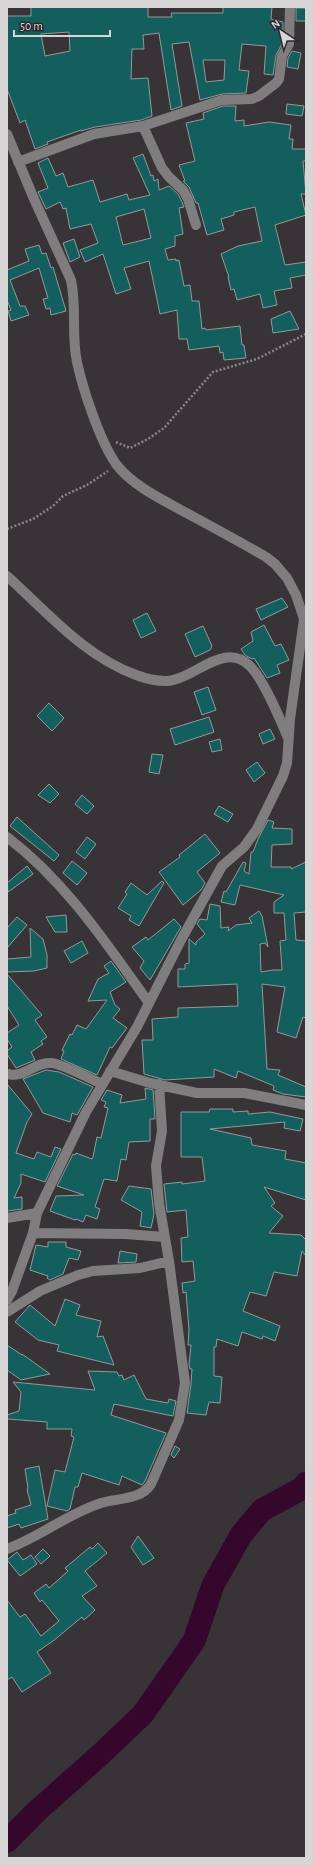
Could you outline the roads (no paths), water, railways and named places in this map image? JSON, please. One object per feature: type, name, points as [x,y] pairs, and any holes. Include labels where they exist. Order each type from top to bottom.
[{"type":"street","points":[[18,162],[94,134],[143,126],[222,100],[252,99],[259,96],[276,83],[278,79],[282,56],[289,44],[290,7]]},
{"type":"street","points":[[143,126],[162,168],[183,190],[188,199],[196,225]]},
{"type":"street","points":[[7,134],[71,280],[74,293],[74,341],[76,361],[84,389],[103,437],[116,464],[123,472],[148,491],[266,556],[287,578],[296,595],[305,618],[290,719],[287,764],[283,776],[256,829],[244,848],[222,866],[180,940],[137,1026],[102,1084],[67,1149],[38,1213],[33,1233],[12,1291],[7,1300]]},
{"type":"street","points":[[7,576],[59,626],[100,659],[137,676],[167,681],[195,672],[213,660],[233,657],[249,665],[260,682],[289,742]]},
{"type":"street","points":[[7,837],[36,860],[73,899],[149,1003]]},
{"type":"street","points":[[7,1074],[16,1075],[43,1064],[51,1063],[102,1084]]},
{"type":"street","points":[[110,1071],[197,1093],[244,1093],[306,1106]]},
{"type":"street","points":[[7,1549],[80,1511],[101,1503],[146,1492],[151,1484],[179,1420],[185,1383],[169,1260],[160,1209],[156,1166],[162,1131],[159,1084]]},
{"type":"street","points":[[7,1218],[38,1213]]},
{"type":"street","points":[[33,1233],[119,1234],[164,1237]]},
{"type":"street","points":[[7,1312],[40,1291],[78,1275],[93,1271],[140,1268],[169,1260]]},
{"type":"waterway","points":[[7,1841],[37,1811],[100,1755],[143,1714],[194,1641],[213,1585],[241,1535],[262,1510],[301,1489],[306,1483]]}]
